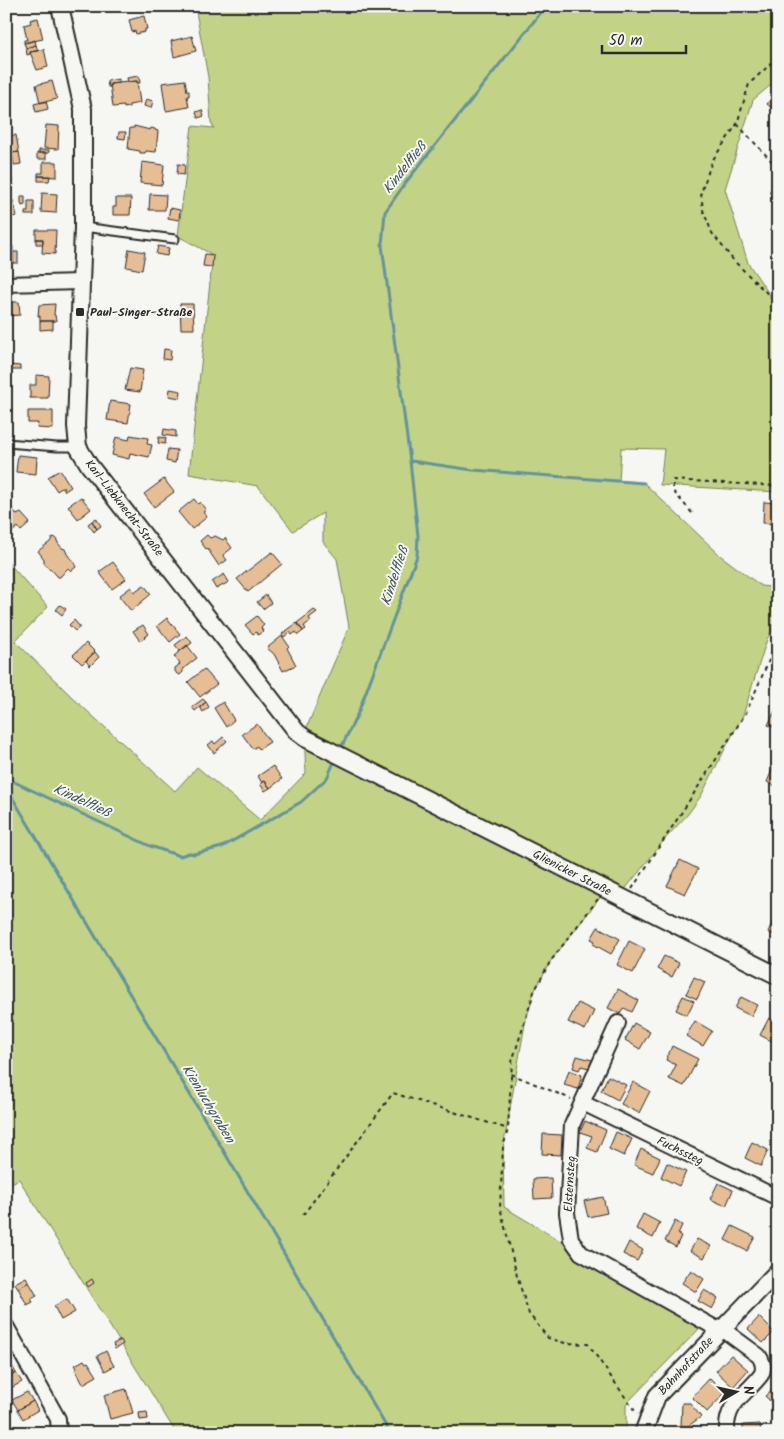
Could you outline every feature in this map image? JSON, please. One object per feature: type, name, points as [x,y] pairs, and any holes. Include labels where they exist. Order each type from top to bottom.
[{"type":"street","name":"Karl-Liebknecht-Straße","points":[[60,6],[83,109],[83,227],[76,408],[78,447],[89,465],[297,732],[319,747],[366,770]]},
{"type":"street","points":[[6,284],[80,282]]},
{"type":"street","name":"Glienicker Straße","points":[[366,770],[778,976]]},
{"type":"street","name":"Elsternsteg","points":[[618,1023],[572,1125],[567,1213],[571,1239],[581,1252],[720,1329]]},
{"type":"street","name":"Fuchssteg","points":[[583,1103],[778,1198]]},
{"type":"street","name":"Bahnhofstraße","points":[[644,1430],[657,1396],[778,1271]]},
{"type":"street","points":[[6,1326],[58,1418],[59,1433]]},
{"type":"street","name":"Bahnhofstraße","points":[[720,1329],[759,1356],[763,1362],[761,1375],[731,1408],[728,1415],[727,1433]]},
{"type":"lane","points":[[83,227],[175,239]]},
{"type":"lane","points":[[6,442],[78,447]]},
{"type":"path","points":[[778,57],[750,84],[737,124],[712,161],[701,193],[702,210],[712,233],[734,261],[778,304]]},
{"type":"path","points":[[737,124],[778,168]]},
{"type":"path","points":[[692,513],[673,491],[673,480],[778,486]]},
{"type":"path","points":[[625,900],[746,713],[773,651],[778,644]]},
{"type":"path","points":[[606,890],[554,956],[534,992],[510,1074],[512,1086],[508,1129],[503,1148],[500,1207],[517,1276],[529,1314],[548,1338],[565,1343],[588,1344],[644,1430]]},
{"type":"path","points":[[510,1074],[583,1103]]},
{"type":"path","points":[[303,1214],[393,1093],[508,1129]]},
{"type":"green space","points":[[195,6],[778,6],[778,79],[753,100],[725,189],[748,263],[778,307],[778,492],[660,485],[664,449],[621,448],[619,481],[644,483],[721,556],[761,586],[778,588],[778,622],[767,639],[743,715],[701,796],[619,897],[606,890],[550,962],[534,992],[525,1024],[503,1148],[504,1207],[562,1242],[579,1257],[700,1328],[626,1404],[626,1433],[174,1433],[173,1428],[19,1179],[6,1186],[6,560],[48,607],[15,641],[74,699],[175,791],[197,767],[260,820],[306,773],[304,734],[349,627],[337,559],[323,542],[323,513],[293,531],[258,486],[189,474],[213,255],[178,236],[192,126],[214,128],[211,122],[208,77]]},
{"type":"building","points":[[144,16],[147,29],[145,29],[145,32],[136,34],[135,31],[132,32],[129,20]]},
{"type":"building","points":[[38,18],[43,39],[24,43],[24,40],[27,40],[24,25],[31,23],[30,20]]},
{"type":"building","points":[[192,36],[196,51],[174,57],[171,41]]},
{"type":"building","points":[[35,40],[36,45],[26,48],[24,43]]},
{"type":"building","points":[[36,45],[38,51],[30,52],[27,55],[26,48]]},
{"type":"building","points":[[44,49],[48,67],[37,70],[30,52]]},
{"type":"building","points":[[139,76],[140,83],[137,81],[128,82],[127,78]]},
{"type":"building","points":[[119,79],[119,83],[110,84],[110,87],[108,87],[107,81]]},
{"type":"building","points":[[185,80],[187,91],[189,91],[189,96],[187,96],[189,107],[166,111],[162,83]]},
{"type":"building","points":[[52,81],[57,99],[40,103],[36,85]]},
{"type":"building","points":[[137,81],[140,103],[124,108],[124,106],[113,107],[110,84]]},
{"type":"building","points":[[773,97],[778,101],[778,108],[775,111],[767,104]]},
{"type":"building","points":[[146,99],[153,101],[151,108],[144,106]]},
{"type":"building","points":[[46,101],[48,109],[36,112],[34,104]]},
{"type":"building","points":[[202,110],[204,116],[198,118],[196,112]]},
{"type":"building","points":[[46,125],[59,126],[58,149],[44,148]]},
{"type":"building","points":[[134,126],[150,130],[151,128],[158,131],[156,152],[146,151],[145,153],[140,153],[140,151],[128,149],[130,128],[134,128]]},
{"type":"building","points":[[119,132],[126,132],[125,139],[118,138]]},
{"type":"building","points":[[16,135],[19,152],[12,153],[9,136]]},
{"type":"building","points":[[9,136],[12,153],[6,154],[6,137]]},
{"type":"building","points":[[39,150],[49,150],[49,153],[39,153]]},
{"type":"building","points":[[19,152],[21,164],[14,165],[12,153]]},
{"type":"building","points":[[37,153],[46,153],[46,159],[37,159]]},
{"type":"building","points":[[43,162],[57,162],[57,177],[38,176],[38,173],[43,173]]},
{"type":"building","points":[[142,162],[164,165],[162,185],[140,183]]},
{"type":"building","points":[[178,164],[185,165],[184,175],[177,174]]},
{"type":"building","points":[[10,172],[14,185],[6,188],[6,173]]},
{"type":"building","points":[[38,176],[50,176],[49,181],[38,181]]},
{"type":"building","points":[[775,185],[778,187],[777,199],[769,192]]},
{"type":"building","points":[[42,193],[57,194],[56,213],[41,212]]},
{"type":"building","points":[[150,194],[166,195],[165,210],[149,210]]},
{"type":"building","points":[[21,196],[25,196],[25,205],[22,206],[21,203]]},
{"type":"building","points":[[116,198],[131,198],[130,215],[113,215],[113,207],[116,207]]},
{"type":"building","points":[[13,200],[17,216],[6,218],[6,202]]},
{"type":"building","points":[[28,201],[34,201],[34,215],[25,215],[25,212],[28,212]]},
{"type":"building","points":[[170,208],[180,210],[179,220],[168,218]]},
{"type":"building","points":[[36,230],[56,230],[55,254],[42,253],[43,239],[36,239]]},
{"type":"building","points":[[36,239],[43,239],[43,244],[36,244]]},
{"type":"building","points":[[6,246],[13,246],[13,263],[6,261]]},
{"type":"building","points":[[158,246],[169,248],[167,256],[156,254]]},
{"type":"building","points":[[129,249],[145,252],[142,270],[126,267]]},
{"type":"building","points":[[13,252],[18,252],[18,263],[13,263]]},
{"type":"building","points":[[205,254],[213,255],[212,267],[203,266]]},
{"type":"building","points":[[6,302],[19,302],[20,315],[6,316]]},
{"type":"building","points":[[55,304],[54,315],[56,321],[40,321],[40,316],[38,316],[39,305]]},
{"type":"building","points":[[180,304],[193,304],[194,329],[181,329]]},
{"type":"building","points":[[40,321],[53,321],[53,329],[40,330]]},
{"type":"building","points":[[164,349],[171,350],[170,360],[163,359]]},
{"type":"building","points":[[6,365],[10,365],[10,376],[6,376]]},
{"type":"building","points":[[10,365],[20,366],[20,370],[10,370]]},
{"type":"building","points":[[130,368],[143,370],[140,392],[125,390]]},
{"type":"building","points":[[36,375],[49,376],[48,398],[30,398],[30,385],[36,385]]},
{"type":"building","points":[[170,389],[181,391],[180,398],[169,396]]},
{"type":"building","points":[[110,401],[131,404],[128,423],[107,420]]},
{"type":"building","points":[[28,411],[53,411],[53,429],[37,428],[38,423],[28,423]]},
{"type":"building","points":[[164,429],[176,431],[176,437],[163,435]]},
{"type":"building","points":[[130,435],[148,438],[147,444],[152,445],[149,457],[130,453],[129,459],[112,455],[116,437],[129,440]]},
{"type":"building","points":[[159,437],[166,438],[165,444],[158,443]]},
{"type":"building","points":[[168,449],[177,450],[175,463],[166,461]]},
{"type":"building","points":[[18,455],[37,457],[36,474],[16,472]]},
{"type":"building","points":[[60,470],[71,487],[65,491],[63,487],[57,491],[48,477]]},
{"type":"building","points":[[164,479],[174,492],[154,507],[144,494]]},
{"type":"building","points":[[81,497],[91,509],[78,519],[68,506]]},
{"type":"building","points":[[194,499],[198,504],[200,502],[206,510],[203,512],[207,517],[192,529],[178,512]]},
{"type":"building","points":[[764,502],[778,503],[778,524],[763,523]]},
{"type":"building","points":[[10,506],[17,515],[21,513],[30,523],[21,531],[18,527],[7,536],[6,522],[11,518],[6,513],[6,508]]},
{"type":"building","points":[[96,518],[101,526],[97,529],[92,521]]},
{"type":"building","points":[[92,521],[97,529],[94,532],[88,524]]},
{"type":"building","points":[[207,535],[210,538],[215,536],[223,540],[225,538],[232,548],[223,555],[227,560],[219,566],[200,541]]},
{"type":"building","points":[[53,537],[65,549],[76,567],[71,571],[68,568],[60,577],[48,568],[38,551],[50,542]]},
{"type":"building","points":[[272,552],[282,564],[248,592],[237,579]]},
{"type":"building","points":[[113,562],[126,579],[112,589],[99,572]]},
{"type":"building","points":[[224,574],[229,582],[216,589],[212,582]]},
{"type":"building","points":[[144,585],[151,594],[131,611],[119,596],[131,587],[134,592]]},
{"type":"building","points":[[266,595],[271,603],[263,609],[257,602]]},
{"type":"building","points":[[60,605],[66,609],[62,615],[56,610]]},
{"type":"building","points":[[314,610],[317,612],[309,618],[311,621],[304,626],[306,629],[303,631],[297,623]]},
{"type":"building","points":[[257,616],[264,625],[261,628],[263,631],[258,635],[256,632],[253,634],[245,625]]},
{"type":"building","points":[[167,618],[180,634],[170,642],[157,626]]},
{"type":"building","points":[[74,620],[80,627],[75,631],[69,625]]},
{"type":"building","points":[[297,623],[303,631],[298,635],[296,632],[292,635],[290,632],[284,637],[282,634]]},
{"type":"building","points":[[143,625],[149,634],[140,641],[133,631]]},
{"type":"building","points":[[187,636],[192,643],[180,651],[175,645]]},
{"type":"building","points":[[282,636],[289,646],[287,648],[296,665],[283,671],[274,654],[267,648]]},
{"type":"building","points":[[86,643],[95,652],[82,664],[73,655]]},
{"type":"building","points":[[187,645],[197,658],[183,669],[180,675],[175,671],[175,668],[180,664],[174,656]]},
{"type":"building","points":[[95,652],[99,657],[90,666],[86,661]]},
{"type":"building","points":[[204,669],[217,684],[200,697],[188,682]]},
{"type":"building","points":[[203,699],[206,702],[195,711],[192,707]]},
{"type":"building","points":[[206,702],[209,707],[203,712],[200,707]]},
{"type":"building","points":[[223,702],[234,720],[226,727],[214,708]]},
{"type":"building","points":[[778,706],[778,717],[773,715]]},
{"type":"building","points":[[773,715],[778,717],[778,729],[768,725]]},
{"type":"building","points":[[257,724],[270,742],[259,749],[257,746],[253,749],[242,734]]},
{"type":"building","points":[[223,737],[227,741],[214,753],[208,745],[213,741],[215,744]]},
{"type":"building","points":[[776,757],[778,758],[778,788],[767,782]]},
{"type":"building","points":[[273,766],[282,779],[270,788],[265,781],[262,783],[258,776]]},
{"type":"building","points":[[265,781],[270,788],[265,791],[260,784]]},
{"type":"building","points":[[680,860],[698,869],[685,894],[667,886]]},
{"type":"building","points":[[775,916],[778,917],[778,937],[768,932]]},
{"type":"building","points":[[598,927],[620,939],[611,954],[593,944],[595,941],[591,939]]},
{"type":"building","points":[[629,941],[645,949],[633,973],[617,965]]},
{"type":"building","points":[[664,956],[679,963],[672,977],[657,969]]},
{"type":"building","points":[[694,977],[705,982],[697,999],[686,994]]},
{"type":"building","points":[[618,989],[638,1000],[632,1012],[624,1008],[620,1014],[608,1008]]},
{"type":"building","points":[[683,996],[694,1001],[687,1015],[676,1010]]},
{"type":"building","points":[[741,997],[757,1005],[751,1016],[735,1008]]},
{"type":"building","points":[[578,1003],[594,1011],[585,1030],[568,1022]]},
{"type":"building","points":[[769,1018],[778,1023],[778,1037],[775,1043],[760,1035]]},
{"type":"building","points":[[695,1021],[712,1031],[703,1046],[686,1036]]},
{"type":"building","points":[[634,1023],[650,1032],[640,1049],[625,1040]]},
{"type":"building","points":[[672,1046],[698,1059],[684,1086],[669,1079],[676,1065],[666,1060]]},
{"type":"building","points":[[577,1056],[592,1060],[589,1068],[581,1066],[579,1070],[573,1068]]},
{"type":"building","points":[[569,1070],[582,1075],[578,1089],[564,1085]]},
{"type":"building","points":[[608,1076],[626,1085],[618,1100],[601,1091]]},
{"type":"building","points":[[633,1082],[650,1091],[639,1113],[621,1104]]},
{"type":"building","points":[[585,1121],[606,1130],[597,1152],[587,1148],[592,1136],[580,1132]]},
{"type":"building","points":[[616,1132],[632,1139],[624,1156],[609,1149]]},
{"type":"building","points":[[543,1134],[562,1135],[561,1155],[542,1154]]},
{"type":"building","points":[[752,1142],[768,1150],[761,1166],[745,1158]]},
{"type":"building","points":[[641,1149],[660,1158],[653,1173],[634,1165]]},
{"type":"building","points":[[667,1163],[686,1172],[679,1186],[661,1177]]},
{"type":"building","points":[[551,1178],[552,1198],[534,1199],[533,1179]]},
{"type":"building","points":[[718,1183],[733,1190],[726,1206],[710,1199]]},
{"type":"building","points":[[603,1197],[607,1213],[588,1217],[584,1201]]},
{"type":"building","points":[[643,1214],[660,1223],[653,1238],[636,1229]]},
{"type":"building","points":[[675,1221],[682,1225],[678,1234],[681,1236],[676,1247],[665,1241]]},
{"type":"building","points":[[732,1226],[755,1237],[747,1251],[725,1240]]},
{"type":"building","points":[[697,1239],[711,1246],[704,1258],[690,1251]]},
{"type":"building","points":[[629,1242],[643,1250],[637,1261],[623,1254]]},
{"type":"building","points":[[691,1270],[704,1279],[696,1292],[682,1283]]},
{"type":"building","points":[[26,1277],[29,1282],[18,1288],[15,1283]]},
{"type":"building","points":[[92,1279],[94,1283],[88,1287],[86,1283]]},
{"type":"building","points":[[29,1282],[37,1296],[31,1299],[33,1302],[27,1305],[18,1288]]},
{"type":"building","points":[[704,1290],[718,1298],[712,1309],[698,1301]]},
{"type":"building","points":[[67,1299],[75,1312],[61,1320],[54,1306]]},
{"type":"building","points":[[759,1317],[774,1332],[763,1343],[748,1329]]},
{"type":"building","points":[[121,1340],[123,1344],[115,1349],[113,1344]]},
{"type":"building","points":[[106,1351],[114,1366],[105,1371],[97,1356]]},
{"type":"building","points":[[731,1355],[748,1370],[733,1387],[716,1371]]},
{"type":"building","points":[[84,1360],[86,1363],[88,1362],[97,1376],[83,1384],[75,1369],[77,1368],[75,1365]]},
{"type":"building","points":[[11,1364],[16,1373],[6,1378],[6,1366]]},
{"type":"building","points":[[16,1373],[22,1382],[7,1390],[6,1378]]},
{"type":"building","points":[[710,1378],[725,1393],[707,1412],[692,1397]]},
{"type":"building","points":[[778,1384],[778,1409],[765,1396]]},
{"type":"building","points":[[126,1389],[133,1413],[110,1419],[104,1395]]},
{"type":"building","points":[[27,1392],[33,1401],[18,1410],[12,1400]]},
{"type":"building","points":[[33,1401],[38,1410],[23,1419],[18,1410]]},
{"type":"building","points":[[682,1403],[690,1403],[701,1417],[688,1426],[681,1426]]},
{"type":"building","points":[[147,1412],[148,1419],[140,1420],[139,1413]]},
{"type":"building","points":[[760,1424],[761,1433],[743,1433],[743,1425]]},
{"type":"building","points":[[127,1428],[128,1433],[112,1433],[111,1430]]},
{"type":"building","points":[[25,1430],[43,1430],[43,1433],[25,1433]]},
{"type":"waterway","name":"Kindelfließ","points":[[340,750],[358,713],[417,556],[418,536],[410,461],[382,245],[385,212],[406,182],[546,6]]},
{"type":"waterway","points":[[411,461],[473,470],[644,483]]},
{"type":"waterway","name":"Kindelfließ","points":[[6,778],[150,846],[180,856],[222,847],[301,802],[327,778],[336,758]]},
{"type":"waterway","name":"Kienluchgraben","points":[[6,787],[390,1433]]},
{"type":"place","name":"Paul-Singer-Straße","points":[[80,312]]}]
